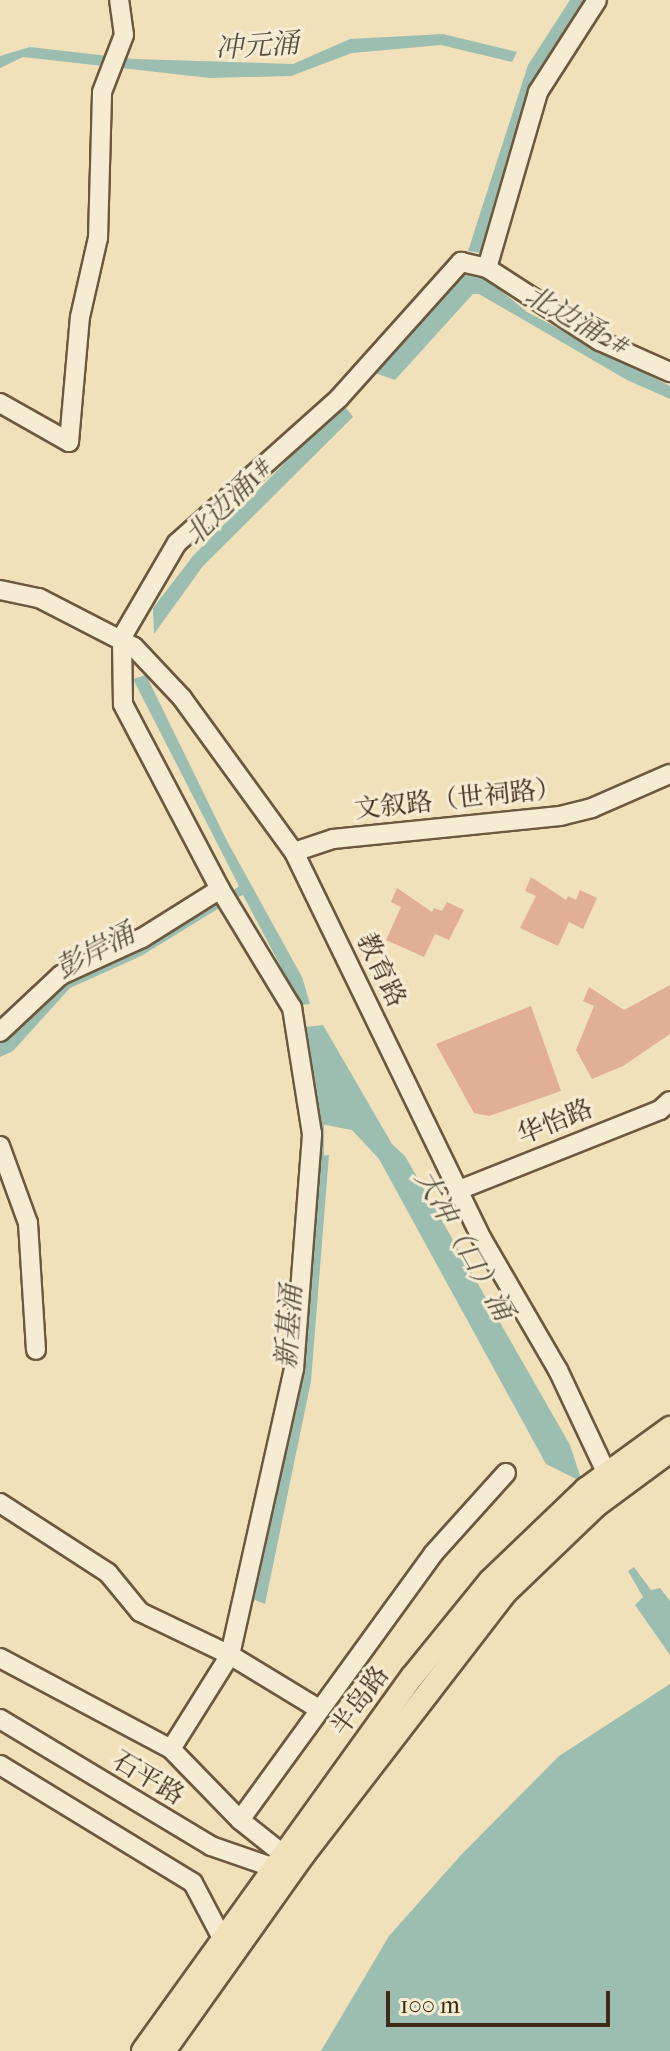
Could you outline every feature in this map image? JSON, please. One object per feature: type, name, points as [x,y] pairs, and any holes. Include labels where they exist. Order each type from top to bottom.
[{"type":"main road","name":"半岛路","points":[[143,2051],[412,1677],[490,1581],[607,1474],[670,1428]]},
{"type":"main road","name":"半岛路","points":[[164,2051],[398,1727],[504,1594],[598,1504],[670,1451]]},
{"type":"street","points":[[0,403],[69,442],[80,317],[98,238],[102,92],[124,35],[119,0]]},
{"type":"street","points":[[487,268],[538,92],[597,0]]},
{"type":"street","points":[[171,1749],[230,1655],[294,1369],[312,1134],[292,1008],[220,889],[123,704],[122,637],[177,543],[339,398],[461,262],[487,268],[600,341],[670,372]]},
{"type":"street","name":"教育路","points":[[0,590],[39,598],[122,637],[182,698],[294,852],[459,1190],[558,1370],[607,1474]]},
{"type":"street","name":"文叙路（世祠路）","points":[[294,852],[333,839],[560,816],[592,808],[670,774]]},
{"type":"street","points":[[0,1032],[61,975],[142,938],[220,889]]},
{"type":"street","name":"华怡路","points":[[459,1190],[660,1110],[670,1101]]},
{"type":"street","points":[[0,1146],[28,1223],[36,1350]]},
{"type":"street","points":[[240,1820],[317,1708],[433,1554],[506,1473]]},
{"type":"street","points":[[0,1503],[108,1573],[140,1612],[230,1655],[317,1708]]},
{"type":"street","points":[[0,1658],[171,1749],[280,1861]]},
{"type":"street","name":"石平路","points":[[0,1719],[211,1846],[280,1861]]},
{"type":"street","points":[[0,1765],[193,1883],[223,1940]]},
{"type":"shaded area","points":[[570,0],[586,0],[529,97],[485,254],[468,251],[528,65]]},
{"type":"shaded area","points":[[443,34],[517,52],[512,62],[441,45],[352,53],[291,76],[210,78],[23,57],[0,68],[0,56],[30,47],[134,59],[293,64],[350,39]]},
{"type":"shaded area","points":[[464,269],[481,274],[527,312],[670,386],[670,399],[627,380],[479,294],[473,294],[395,380],[372,372]]},
{"type":"shaded area","points":[[343,404],[353,417],[203,566],[154,634],[153,608],[193,556]]},
{"type":"shaded area","points":[[146,675],[227,841],[302,977],[310,1004],[301,1005],[243,895],[238,897],[234,890],[239,886],[133,679]]},
{"type":"shaded area","points":[[218,901],[221,907],[141,956],[70,988],[13,1051],[0,1057],[0,1043],[19,1030],[60,982]]},
{"type":"shaded area","points":[[323,1025],[392,1144],[405,1156],[570,1445],[582,1482],[546,1464],[379,1159],[352,1130],[316,1123],[306,1027]]},
{"type":"shaded area","points":[[329,1155],[311,1381],[265,1604],[252,1599],[293,1423],[305,1345],[316,1156]]},
{"type":"shaded area","points":[[634,1567],[651,1590],[660,1588],[670,1601],[670,1655],[635,1605],[643,1597],[628,1571]]},
{"type":"shaded area","points":[[670,1684],[670,2051],[321,2051],[389,1936],[461,1855],[559,1756]]},
{"type":"building","points":[[531,877],[566,900],[568,896],[576,900],[580,890],[597,898],[583,929],[569,922],[558,946],[520,928],[536,896],[525,891]]},
{"type":"building","points":[[397,888],[432,912],[434,908],[442,911],[447,902],[464,910],[449,940],[435,934],[424,957],[386,940],[401,907],[391,902]]},
{"type":"building","points":[[670,985],[670,1034],[623,1066],[592,1079],[576,1050],[594,1006],[583,1001],[589,987],[624,1010]]},
{"type":"building","points":[[531,1006],[561,1091],[489,1116],[474,1113],[436,1044]]},
{"type":"waterway","name":"新基涌","points":[[322,1122],[322,1157]]},
{"type":"water label","name":"冲元涌","points":[[257,46]]},
{"type":"water label","name":"北边涌2#","points":[[578,321]]},
{"type":"water label","name":"北边涌1#","points":[[229,501]]},
{"type":"water label","name":"彭岸涌","points":[[95,951]]},
{"type":"water label","name":"大冲（口）涌","points":[[464,1245]]}]
